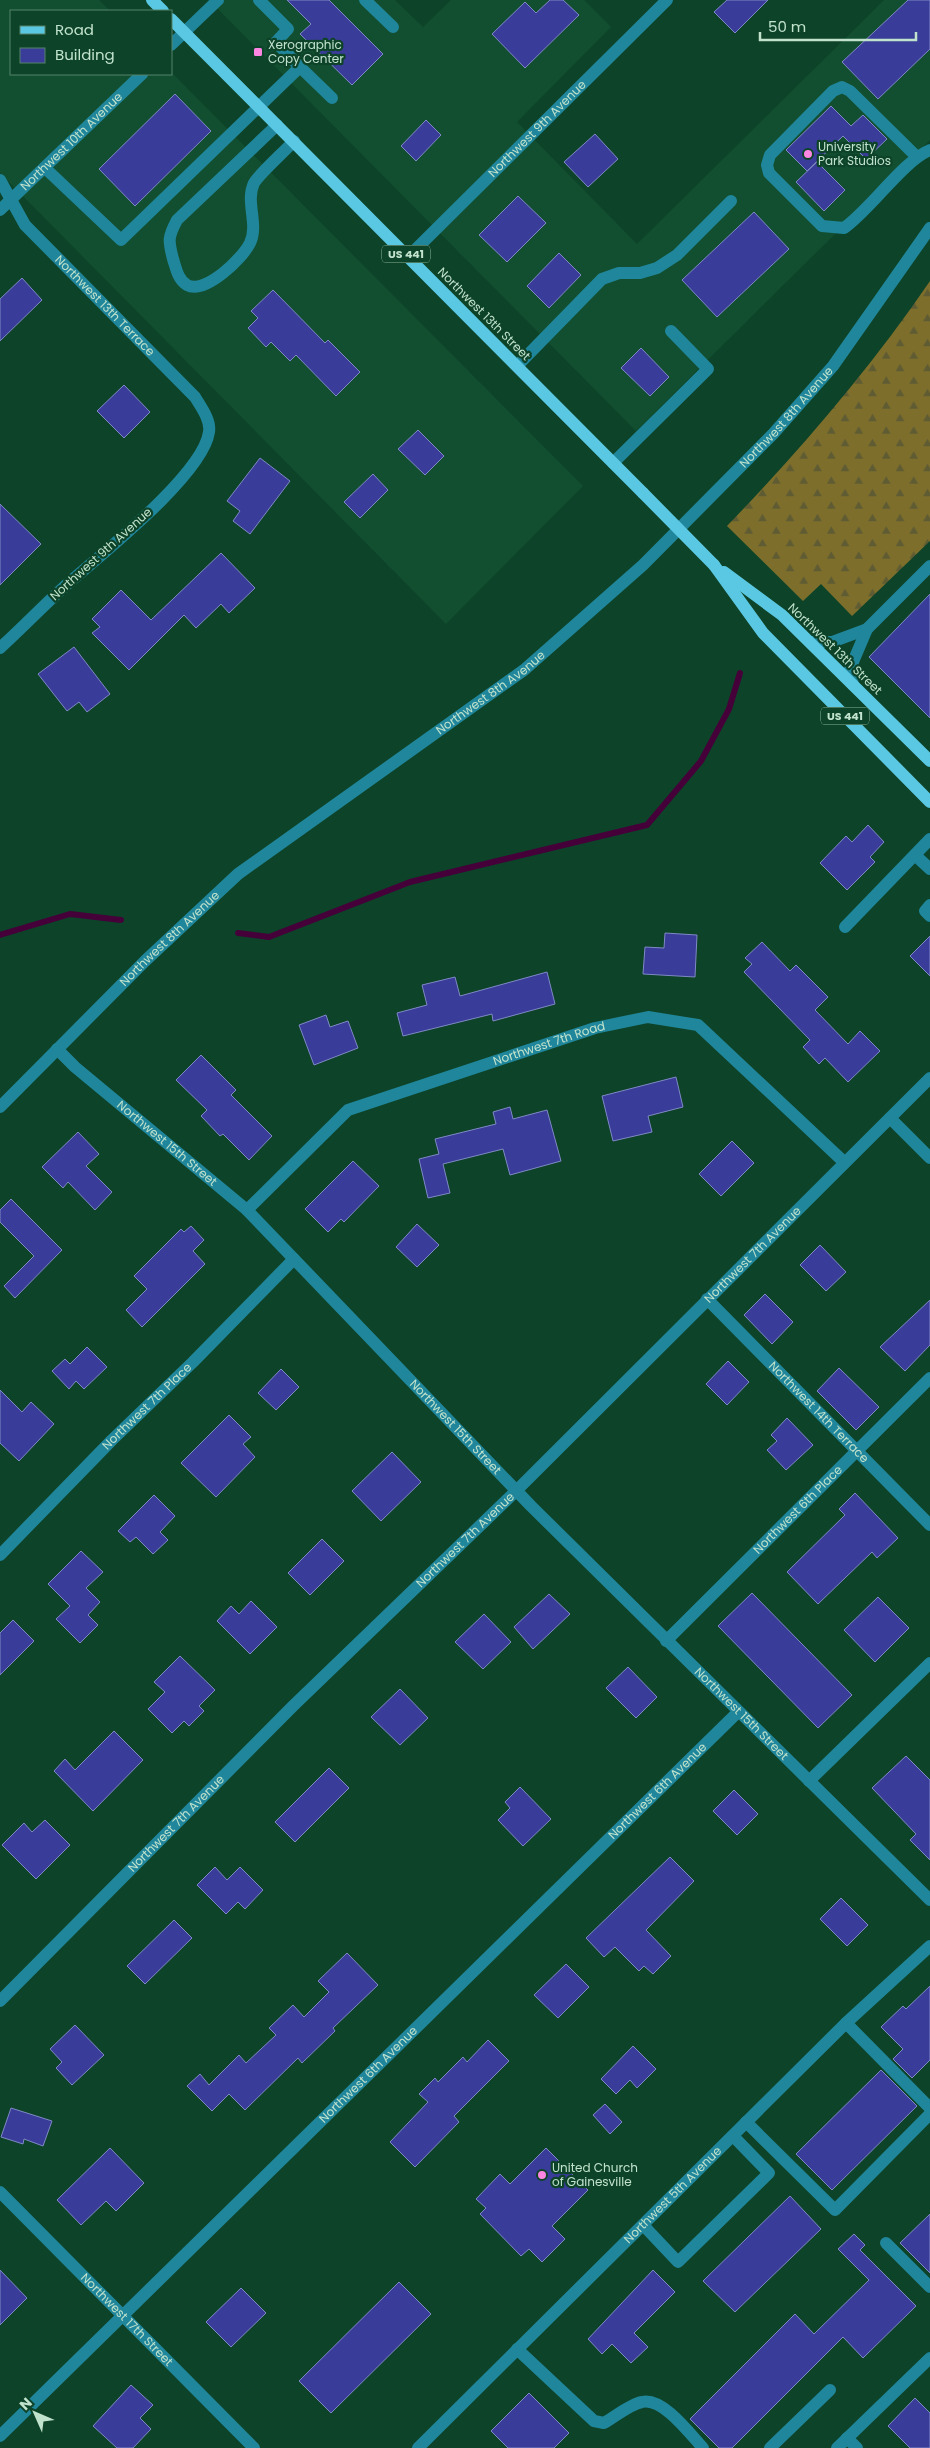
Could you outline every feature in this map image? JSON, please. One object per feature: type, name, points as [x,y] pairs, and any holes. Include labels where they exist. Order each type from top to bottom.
[{"type":"main road","points":[[152,0],[162,10]]},
{"type":"main road","name":"Northwest 13th Street","points":[[172,20],[714,565],[763,633],[930,802]]},
{"type":"main road","name":"Northwest 13th Street","points":[[714,565],[782,615],[930,761]]},
{"type":"street","points":[[172,44],[218,0]]},
{"type":"street","points":[[259,0],[288,29],[276,42],[332,98]]},
{"type":"street","points":[[365,0],[393,27]]},
{"type":"street","name":"Northwest 9th Avenue","points":[[408,257],[666,0]]},
{"type":"street","points":[[44,168],[122,240],[300,67]]},
{"type":"street","name":"Northwest 10th Avenue","points":[[0,210],[141,75]]},
{"type":"street","points":[[917,158],[850,91],[842,88],[833,91],[770,155],[767,164],[769,173],[822,226],[838,229],[844,228],[856,220],[917,158],[930,150]]},
{"type":"street","points":[[277,125],[177,220],[168,236],[177,274],[186,285],[193,287],[210,281],[234,265],[250,243],[254,228],[251,194],[255,182],[294,142]]},
{"type":"street","name":"Northwest 13th Terrace","points":[[0,180],[26,227],[195,397],[206,416],[209,431]]},
{"type":"street","points":[[517,366],[602,280],[619,273],[640,273],[657,268],[677,255],[731,201]]},
{"type":"street","name":"Northwest 8th Avenue","points":[[0,1107],[145,961],[238,874],[524,670],[643,566],[773,434],[833,366],[930,228]]},
{"type":"street","points":[[613,464],[708,369],[671,332]]},
{"type":"street","name":"Northwest 9th Avenue","points":[[0,648],[64,587],[122,538],[176,484],[203,451],[209,431]]},
{"type":"street","points":[[853,685],[850,669],[867,629],[930,566]]},
{"type":"street","points":[[810,642],[832,642],[867,629]]},
{"type":"street","points":[[845,927],[930,839]]},
{"type":"street","points":[[915,854],[930,869]]},
{"type":"street","points":[[930,905],[925,910],[930,916]]},
{"type":"street","name":"Northwest 7th Road","points":[[247,1210],[348,1110],[595,1028],[648,1018],[698,1025],[844,1162]]},
{"type":"street","name":"Northwest 15th Street","points":[[57,1049],[75,1067],[247,1210],[516,1491],[930,1900]]},
{"type":"street","name":"Northwest 7th Avenue","points":[[0,2001],[294,1706],[516,1491],[930,1078]]},
{"type":"street","points":[[890,1118],[930,1158]]},
{"type":"street","name":"Northwest 7th Place","points":[[0,1554],[294,1259]]},
{"type":"street","name":"Northwest 14th Terrace","points":[[707,1299],[930,1525]]},
{"type":"street","name":"Northwest 6th Place","points":[[666,1641],[930,1378]]},
{"type":"street","points":[[809,1781],[930,1663]]},
{"type":"street","name":"Northwest 6th Avenue","points":[[0,2436],[123,2318],[738,1712]]},
{"type":"street","name":"Northwest 5th Avenue","points":[[418,2448],[846,2023],[930,1946]]},
{"type":"street","points":[[846,2023],[930,2108]]},
{"type":"street","points":[[746,2122],[835,2210],[930,2114]]},
{"type":"street","points":[[642,2225],[678,2262],[769,2173],[733,2136]]},
{"type":"street","name":"Northwest 17th Street","points":[[0,2192],[254,2448]]},
{"type":"street","points":[[886,2243],[930,2287]]},
{"type":"street","points":[[517,2348],[594,2421],[604,2423],[641,2402],[653,2401],[669,2413],[704,2448]]},
{"type":"street","points":[[837,2448],[930,2358]]},
{"type":"street","points":[[770,2448],[830,2390]]},
{"type":"street","points":[[847,2438],[857,2448]]},
{"type":"shaded area","points":[[0,0],[99,0],[109,10],[10,10],[10,75],[172,75],[172,73],[583,486],[446,624],[0,173]]},
{"type":"shaded area","points":[[209,0],[395,0],[423,27],[451,0],[584,0],[611,27],[517,122],[637,244],[884,0],[930,0],[930,140],[636,431]]},
{"type":"green space","points":[[930,281],[930,541],[852,616],[821,584],[803,601],[727,526],[782,468],[834,408],[883,346]]},
{"type":"building","points":[[287,0],[329,0],[383,54],[352,85],[300,34],[311,24]]},
{"type":"building","points":[[550,0],[563,0],[579,15],[525,68],[492,34],[525,2],[536,13]]},
{"type":"building","points":[[727,0],[768,0],[735,33],[714,12]]},
{"type":"building","points":[[908,0],[930,0],[930,49],[878,99],[842,62]]},
{"type":"building","points":[[175,94],[211,131],[135,206],[99,169]]},
{"type":"building","name":"University Park Studios","points":[[831,106],[851,126],[863,115],[887,139],[866,159],[843,136],[807,171],[786,150]]},
{"type":"building","points":[[426,120],[441,135],[416,161],[401,146]]},
{"type":"building","points":[[595,134],[618,159],[588,187],[564,162]]},
{"type":"building","points":[[817,162],[845,190],[824,211],[796,182]]},
{"type":"building","points":[[518,196],[546,223],[507,262],[479,235]]},
{"type":"building","points":[[754,212],[789,249],[717,317],[682,280]]},
{"type":"building","points":[[559,253],[581,275],[549,308],[527,286]]},
{"type":"building","points":[[22,278],[42,300],[0,341],[0,299]]},
{"type":"building","points":[[273,290],[325,343],[328,340],[360,372],[336,396],[296,355],[290,361],[271,342],[266,347],[248,328],[258,318],[251,311]]},
{"type":"building","points":[[641,348],[669,377],[650,396],[621,368]]},
{"type":"building","points":[[124,385],[150,412],[124,438],[97,411]]},
{"type":"building","points":[[418,430],[444,456],[425,475],[398,449]]},
{"type":"building","points":[[260,458],[290,481],[250,534],[233,521],[240,511],[227,501]]},
{"type":"building","points":[[373,474],[388,490],[360,518],[344,502]]},
{"type":"building","points":[[0,504],[41,544],[0,585]]},
{"type":"building","points":[[221,553],[255,588],[229,613],[221,604],[196,628],[184,615],[129,670],[92,633],[100,627],[92,619],[121,590],[151,620]]},
{"type":"building","points":[[930,594],[930,718],[869,657]]},
{"type":"building","points":[[74,647],[110,694],[87,712],[79,702],[67,711],[38,674]]},
{"type":"building","points":[[868,825],[884,842],[870,857],[875,862],[847,890],[820,863],[846,836],[852,842]]},
{"type":"building","points":[[665,933],[697,935],[695,977],[643,974],[645,947],[664,948]]},
{"type":"building","points":[[930,936],[930,976],[910,956]]},
{"type":"building","points":[[762,942],[790,971],[796,965],[828,997],[815,1010],[848,1044],[860,1031],[880,1051],[848,1082],[825,1058],[819,1064],[803,1047],[810,1040],[744,972],[752,964],[745,958]]},
{"type":"building","points":[[547,972],[555,1004],[493,1021],[492,1014],[403,1036],[397,1013],[427,1005],[422,985],[455,977],[460,996]]},
{"type":"building","points":[[326,1015],[330,1027],[348,1021],[358,1048],[314,1065],[299,1025]]},
{"type":"building","points":[[201,1055],[236,1090],[231,1095],[272,1136],[249,1160],[223,1134],[220,1136],[201,1116],[207,1110],[176,1080]]},
{"type":"building","points":[[676,1077],[683,1107],[648,1116],[652,1132],[613,1141],[602,1096]]},
{"type":"building","points":[[510,1107],[513,1119],[547,1110],[561,1161],[510,1175],[503,1149],[443,1164],[450,1193],[428,1198],[419,1159],[439,1154],[435,1139],[496,1124],[493,1112]]},
{"type":"building","points":[[78,1132],[99,1154],[86,1166],[112,1192],[95,1210],[68,1182],[63,1188],[42,1167]]},
{"type":"building","points":[[732,1141],[754,1163],[721,1196],[699,1174]]},
{"type":"building","points":[[353,1161],[379,1186],[344,1222],[341,1219],[328,1232],[305,1209]]},
{"type":"building","points":[[11,1199],[62,1250],[15,1298],[4,1286],[34,1256],[0,1222],[0,1210]]},
{"type":"building","points":[[417,1224],[439,1245],[417,1267],[396,1247]]},
{"type":"building","points":[[191,1226],[204,1240],[193,1251],[205,1264],[142,1327],[126,1310],[147,1289],[134,1276],[181,1229],[184,1232]]},
{"type":"building","points":[[820,1245],[846,1272],[826,1291],[800,1265]]},
{"type":"building","points":[[765,1294],[793,1322],[772,1344],[744,1315]]},
{"type":"building","points":[[930,1300],[930,1345],[905,1371],[880,1347]]},
{"type":"building","points":[[87,1347],[107,1367],[84,1389],[76,1381],[69,1389],[52,1371],[65,1359],[70,1364]]},
{"type":"building","points":[[728,1361],[749,1382],[727,1405],[706,1384]]},
{"type":"building","points":[[839,1368],[879,1407],[856,1430],[817,1391]]},
{"type":"building","points":[[281,1369],[299,1387],[276,1410],[258,1393]]},
{"type":"building","points":[[0,1390],[22,1412],[31,1402],[54,1424],[19,1461],[0,1443]]},
{"type":"building","points":[[229,1415],[251,1437],[243,1444],[255,1457],[216,1497],[181,1463]]},
{"type":"building","points":[[787,1418],[813,1445],[786,1470],[767,1450],[777,1441],[771,1435]]},
{"type":"building","points":[[392,1452],[421,1482],[381,1521],[352,1491]]},
{"type":"building","points":[[855,1493],[898,1538],[877,1558],[872,1552],[818,1604],[787,1572],[845,1515],[839,1509]]},
{"type":"building","points":[[154,1495],[175,1516],[160,1532],[168,1540],[153,1554],[136,1537],[130,1542],[118,1531]]},
{"type":"building","points":[[322,1539],[344,1561],[310,1595],[288,1573]]},
{"type":"building","points":[[81,1551],[103,1572],[86,1588],[100,1602],[88,1615],[98,1625],[80,1643],[56,1619],[70,1606],[48,1584]]},
{"type":"building","points":[[752,1593],[852,1695],[818,1728],[718,1626]]},
{"type":"building","points":[[549,1594],[570,1614],[533,1649],[514,1627]]},
{"type":"building","points":[[878,1597],[909,1628],[875,1662],[844,1630]]},
{"type":"building","points":[[251,1601],[277,1627],[250,1654],[217,1621],[231,1606],[239,1614]]},
{"type":"building","points":[[484,1614],[511,1642],[483,1669],[455,1642]]},
{"type":"building","points":[[13,1620],[34,1641],[0,1675],[0,1633]]},
{"type":"building","points":[[180,1656],[215,1690],[199,1706],[204,1711],[189,1726],[184,1721],[172,1733],[148,1709],[165,1692],[154,1682]]},
{"type":"building","points":[[628,1667],[657,1697],[636,1718],[606,1688]]},
{"type":"building","points":[[400,1689],[428,1718],[400,1745],[371,1717]]},
{"type":"building","points":[[114,1731],[143,1760],[93,1811],[54,1771],[65,1759],[75,1770]]},
{"type":"building","points":[[906,1756],[930,1780],[930,1860],[910,1840],[916,1834],[872,1788]]},
{"type":"building","points":[[329,1768],[349,1788],[295,1842],[275,1822]]},
{"type":"building","points":[[520,1787],[551,1819],[523,1846],[498,1820],[510,1808],[505,1802]]},
{"type":"building","points":[[734,1790],[758,1814],[737,1835],[713,1811]]},
{"type":"building","points":[[45,1820],[70,1845],[36,1879],[2,1845],[24,1823],[32,1832]]},
{"type":"building","points":[[670,1857],[694,1881],[646,1930],[671,1956],[653,1974],[644,1966],[639,1971],[615,1947],[604,1957],[586,1938]]},
{"type":"building","points":[[215,1867],[227,1880],[240,1867],[263,1890],[245,1909],[238,1902],[226,1914],[197,1885]]},
{"type":"building","points":[[841,1898],[868,1925],[847,1946],[820,1919]]},
{"type":"building","points":[[174,1920],[192,1938],[145,1984],[127,1966]]},
{"type":"building","points":[[347,1953],[378,1985],[333,2028],[335,2031],[302,2063],[298,2058],[245,2110],[229,2094],[212,2111],[187,2086],[200,2074],[209,2085],[239,2055],[246,2063],[276,2035],[269,2028],[293,2005],[304,2017],[329,1992],[318,1981]]},
{"type":"building","points":[[566,1964],[589,1987],[558,2018],[534,1995]]},
{"type":"building","points":[[930,1986],[930,2060],[912,2078],[893,2059],[903,2049],[881,2027],[903,2006],[906,2009]]},
{"type":"building","points":[[75,2025],[104,2055],[72,2085],[56,2068],[62,2062],[50,2049]]},
{"type":"building","points":[[488,2040],[509,2061],[454,2116],[459,2122],[415,2167],[390,2142],[428,2102],[419,2094],[435,2078],[438,2082],[463,2057],[467,2062]]},
{"type":"building","points":[[633,2046],[656,2069],[637,2088],[630,2080],[616,2094],[601,2079]]},
{"type":"building","points":[[881,2070],[917,2106],[832,2190],[796,2154]]},
{"type":"building","points":[[605,2104],[622,2122],[610,2134],[593,2115]]},
{"type":"building","points":[[11,2108],[52,2121],[43,2146],[24,2139],[23,2144],[1,2137]]},
{"type":"building","points":[[110,2148],[144,2183],[116,2211],[106,2201],[81,2225],[57,2200]]},
{"type":"building","name":"United Church of Gainesville","points":[[546,2148],[588,2190],[552,2226],[565,2239],[542,2262],[529,2249],[521,2256],[480,2214],[486,2208],[476,2199],[500,2174],[510,2184]]},
{"type":"building","points":[[790,2196],[821,2229],[735,2312],[703,2281]]},
{"type":"building","points":[[930,2214],[930,2273],[900,2243]]},
{"type":"building","points":[[854,2234],[865,2245],[860,2250],[916,2306],[863,2358],[843,2337],[732,2448],[719,2448],[690,2419],[795,2314],[814,2334],[869,2280],[838,2249]]},
{"type":"building","points":[[0,2270],[27,2298],[0,2325]]},
{"type":"building","points":[[653,2270],[675,2292],[634,2333],[648,2347],[631,2363],[612,2344],[602,2354],[588,2339]]},
{"type":"building","points":[[399,2282],[431,2314],[331,2413],[299,2381]]},
{"type":"building","points":[[241,2288],[266,2313],[231,2347],[206,2322]]},
{"type":"building","points":[[131,2385],[153,2405],[140,2418],[151,2429],[133,2448],[117,2448],[93,2426]]},
{"type":"building","points":[[529,2393],[569,2433],[554,2448],[508,2448],[491,2431]]},
{"type":"building","points":[[915,2398],[930,2413],[930,2448],[910,2448],[888,2426]]},
{"type":"waterway","points":[[238,933],[269,937],[410,882],[647,825],[701,761],[729,709],[740,673]]},
{"type":"waterway","points":[[0,935],[70,914],[121,920]]},
{"type":"place","name":"Xerographic Copy Center","points":[[258,52]]},
{"type":"place","name":"University Park Studios","points":[[808,154]]},
{"type":"place","name":"United Church of Gainesville","points":[[542,2175]]}]
